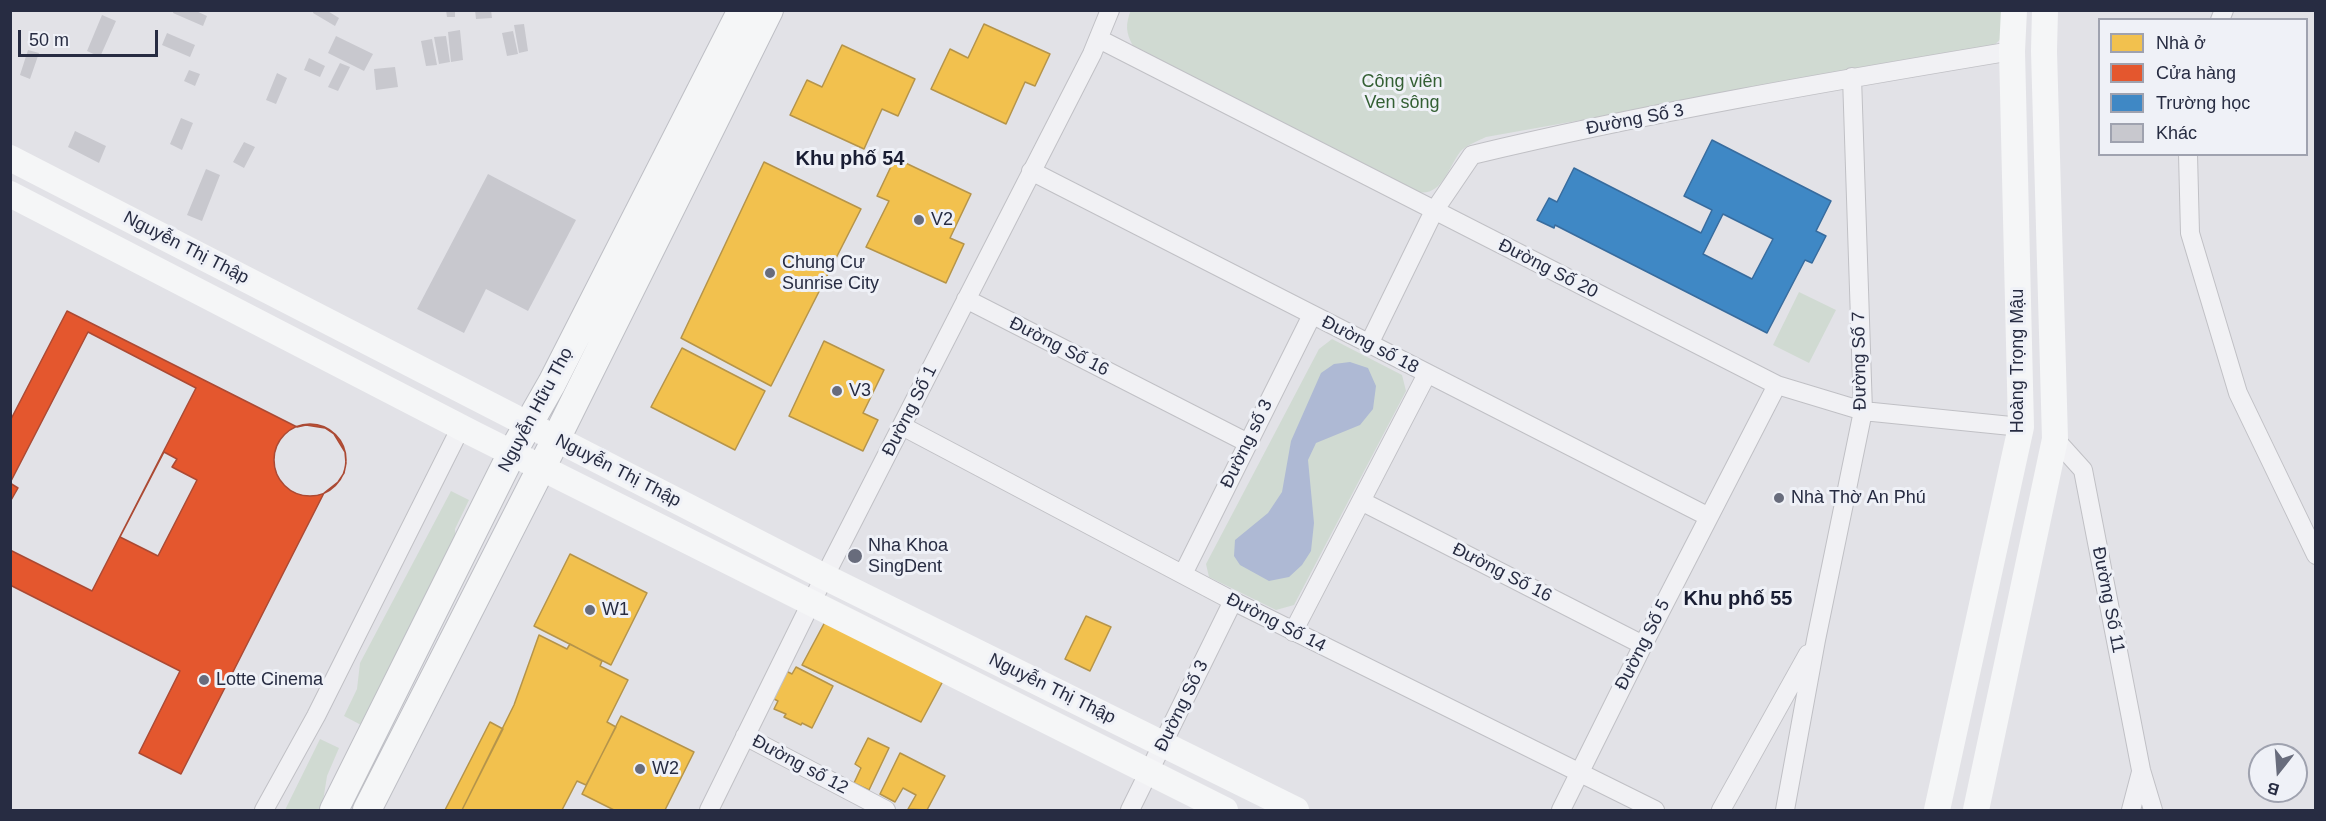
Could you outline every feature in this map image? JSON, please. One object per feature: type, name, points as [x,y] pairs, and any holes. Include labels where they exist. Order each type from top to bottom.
[{"type":"main road","name":"Nguyễn Hữu Thọ","points":[[334,810],[512,453],[552,383],[742,10]]},
{"type":"main road","name":"Nguyễn Hữu Thọ","points":[[367,810],[556,439],[770,10]]},
{"type":"main road","name":"Hoàng Trọng Mậu","points":[[1937,810],[2021,427],[2012,51],[2014,10]]},
{"type":"main road","name":"Hoàng Trọng Mậu","points":[[1976,810],[2055,439],[2045,10]]},
{"type":"main road","name":"Nguyễn Thị Thập","points":[[10,158],[825,578],[1296,810]]},
{"type":"main road","points":[[50,215],[66,186]]},
{"type":"main road","name":"Nguyễn Thị Thập","points":[[10,194],[466,430],[1149,772]]},
{"type":"main road","points":[[466,430],[488,404]]},
{"type":"main road","points":[[2021,427],[2055,439]]},
{"type":"main road","points":[[571,482],[586,454]]},
{"type":"main road","points":[[1948,763],[1984,775]]},
{"type":"main road","points":[[1149,772],[1225,810]]},
{"type":"street","name":"Đường Số 1","points":[[709,810],[811,603],[1099,39],[1110,10]]},
{"type":"street","name":"Đường Số 20","points":[[1099,39],[1777,385],[1863,411],[2021,427]]},
{"type":"street","name":"Đường Số 3","points":[[1369,344],[1434,211],[1472,155],[1545,137],[1852,77],[2012,51]]},
{"type":"street","name":"Đường Số 7","points":[[1785,810],[1816,640],[1863,411],[1852,77]]},
{"type":"street","points":[[2188,156],[2190,233],[2238,393],[2316,555]]},
{"type":"street","name":"Đường số 18","points":[[1031,171],[1709,517]]},
{"type":"street","name":"Đường Số 16","points":[[966,299],[1248,443]]},
{"type":"street","name":"Đường số 3","points":[[1183,574],[1312,315]]},
{"type":"street","points":[[1293,632],[1427,374]]},
{"type":"street","name":"Đường Số 5","points":[[1561,810],[1777,385]]},
{"type":"street","name":"Đường Số 14","points":[[902,426],[1293,632],[1655,810]]},
{"type":"street","points":[[264,810],[466,430]]},
{"type":"street","name":"Đường Số 11","points":[[2055,439],[2083,470],[2141,770],[2153,810]]},
{"type":"street","name":"Đường Số 16","points":[[1361,501],[1643,645]]},
{"type":"street","name":"Đường Số 3","points":[[1130,810],[1233,601]]},
{"type":"street","name":"Đường Số 7","points":[[1721,810],[1816,640]]},
{"type":"street","name":"Đường số 12","points":[[745,736],[886,810]]},
{"type":"street","name":"Đường Số 11","points":[[2131,810],[2141,770]]},
{"type":"green space","name":"Công viên Ven sông","points":[[1131,10],[2008,11],[2004,36],[1992,47],[1486,137],[1460,152],[1443,180],[1433,190],[1417,192],[1133,46],[1127,29]]},
{"type":"green space","points":[[1799,292],[1836,310],[1809,363],[1773,345]]},
{"type":"green space","points":[[1332,339],[1402,375],[1406,391],[1294,605],[1276,610],[1209,577],[1206,564],[1319,349]]},
{"type":"green space","points":[[451,491],[469,500],[455,529],[456,552],[363,726],[344,716],[357,689],[360,663]]},
{"type":"green space","points":[[320,739],[339,748],[327,776],[322,808],[321,810],[285,810]]},
{"type":"water","points":[[1350,362],[1368,368],[1376,386],[1373,409],[1360,425],[1316,443],[1308,460],[1314,523],[1311,551],[1302,565],[1289,577],[1269,581],[1240,565],[1234,556],[1235,540],[1268,513],[1282,492],[1291,441],[1321,373],[1334,364]]},
{"type":"building: Nhà ở","points":[[984,24],[1050,54],[1035,86],[1025,82],[1006,124],[931,89],[950,49],[968,58]]},
{"type":"building: Nhà ở","points":[[842,45],[915,79],[898,116],[882,109],[864,149],[790,115],[807,80],[822,87]]},
{"type":"building: Nhà ở","name":"V2","points":[[895,158],[971,194],[950,238],[964,244],[946,283],[866,247],[889,201],[877,196]]},
{"type":"building: Nhà ở","name":"Chung Cư Sunrise City","points":[[764,162],[861,209],[771,386],[681,338]]},
{"type":"building: Nhà ở","name":"V3","points":[[824,341],[884,370],[863,413],[878,420],[863,451],[789,416]]},
{"type":"building: Nhà ở","points":[[682,348],[765,391],[735,450],[651,407]]},
{"type":"building: Nhà ở","name":"W1","points":[[570,554],[647,593],[611,665],[534,626]]},
{"type":"building: Nhà ở","points":[[1086,616],[1111,627],[1090,671],[1065,659]]},
{"type":"building: Nhà ở","points":[[826,620],[943,681],[921,722],[802,665]]},
{"type":"building: Nhà ở","points":[[539,635],[567,649],[570,644],[602,661],[600,666],[628,680],[607,722],[616,727],[586,785],[577,781],[562,810],[462,810],[514,705]]},
{"type":"building: Nhà ở","points":[[796,667],[833,686],[812,728],[784,717],[786,714],[774,709],[778,701],[772,698],[786,671],[792,674]]},
{"type":"building: Nhà ở","name":"W2","points":[[621,716],[694,752],[665,810],[614,810],[582,794]]},
{"type":"building: Nhà ở","points":[[490,722],[503,729],[462,810],[445,810]]},
{"type":"building: Nhà ở","points":[[868,738],[889,748],[869,790],[854,783],[861,768],[855,764]]},
{"type":"building: Nhà ở","points":[[900,753],[945,776],[927,810],[908,809],[916,795],[903,788],[895,802],[880,794]]},
{"type":"building: Cửa hàng","points":[[67,311],[297,427],[306,425],[325,428],[334,434],[345,452],[344,473],[338,482],[324,493],[181,774],[139,753],[180,671],[10,585],[10,421]]},
{"type":"building: Cửa hàng","points":[[88,332],[196,388],[92,591],[10,550],[10,502],[18,488],[10,483]]},
{"type":"building: Cửa hàng","points":[[310,424],[330,430],[340,440],[346,460],[340,480],[330,490],[310,496],[290,490],[280,480],[274,460],[280,440],[290,430]]},
{"type":"building: Cửa hàng","points":[[164,452],[177,459],[172,467],[197,480],[158,556],[120,537]]},
{"type":"building: Trường học","points":[[1712,140],[1831,201],[1816,231],[1826,236],[1812,263],[1805,260],[1767,333],[1555,225],[1554,228],[1537,220],[1549,198],[1557,202],[1574,168],[1701,233],[1712,210],[1684,196]],"holes":[[[1723,214],[1773,239],[1752,279],[1703,254]]]},
{"type":"building: Khác","points":[[174,10],[194,10],[207,16],[203,26],[173,13]]},
{"type":"building: Khác","points":[[314,10],[326,10],[339,18],[335,26],[313,13]]},
{"type":"building: Khác","points":[[446,10],[455,10],[455,17],[447,17]]},
{"type":"building: Khác","points":[[475,10],[491,10],[492,18],[476,19]]},
{"type":"building: Khác","points":[[102,15],[116,21],[100,57],[87,51]]},
{"type":"building: Khác","points":[[524,24],[528,51],[519,53],[514,25]]},
{"type":"building: Khác","points":[[460,30],[463,60],[451,62],[448,32]]},
{"type":"building: Khác","points":[[513,31],[518,54],[507,56],[502,33]]},
{"type":"building: Khác","points":[[167,33],[195,45],[190,57],[162,45]]},
{"type":"building: Khác","points":[[336,36],[373,54],[364,71],[328,53]]},
{"type":"building: Khác","points":[[446,36],[450,62],[439,64],[434,37]]},
{"type":"building: Khác","points":[[432,39],[437,65],[426,66],[421,41]]},
{"type":"building: Khác","points":[[28,50],[39,53],[30,79],[20,75]]},
{"type":"building: Khác","points":[[309,58],[325,66],[320,77],[304,70]]},
{"type":"building: Khác","points":[[340,63],[350,67],[338,91],[328,87]]},
{"type":"building: Khác","points":[[395,67],[398,87],[376,90],[374,69]]},
{"type":"building: Khác","points":[[189,70],[200,74],[195,86],[184,81]]},
{"type":"building: Khác","points":[[277,73],[287,78],[276,104],[266,100]]},
{"type":"building: Khác","points":[[181,118],[193,123],[182,150],[170,144]]},
{"type":"building: Khác","points":[[75,131],[106,146],[99,163],[68,147]]},
{"type":"building: Khác","points":[[244,142],[255,147],[244,168],[233,162]]},
{"type":"building: Khác","points":[[206,169],[220,175],[202,221],[187,215]]},
{"type":"building: Khác","points":[[488,174],[576,220],[528,311],[486,289],[464,333],[417,309]]},
{"type":"place","name":"V2","points":[[919,220]]},
{"type":"place","name":"Chung Cư Sunrise City","points":[[770,273]]},
{"type":"place","name":"V3","points":[[837,391]]},
{"type":"place","name":"Nhà Thờ An Phú","points":[[1779,498]]},
{"type":"place","name":"Nha Khoa SingDent","points":[[855,556]]},
{"type":"place","name":"W1","points":[[590,610]]},
{"type":"place","name":"Lotte Cinema","points":[[204,680]]},
{"type":"place","name":"W2","points":[[640,769]]},
{"type":"district","name":"Khu phố 54","points":[[850,159]]},
{"type":"district","name":"Khu phố 55","points":[[1738,599]]}]
